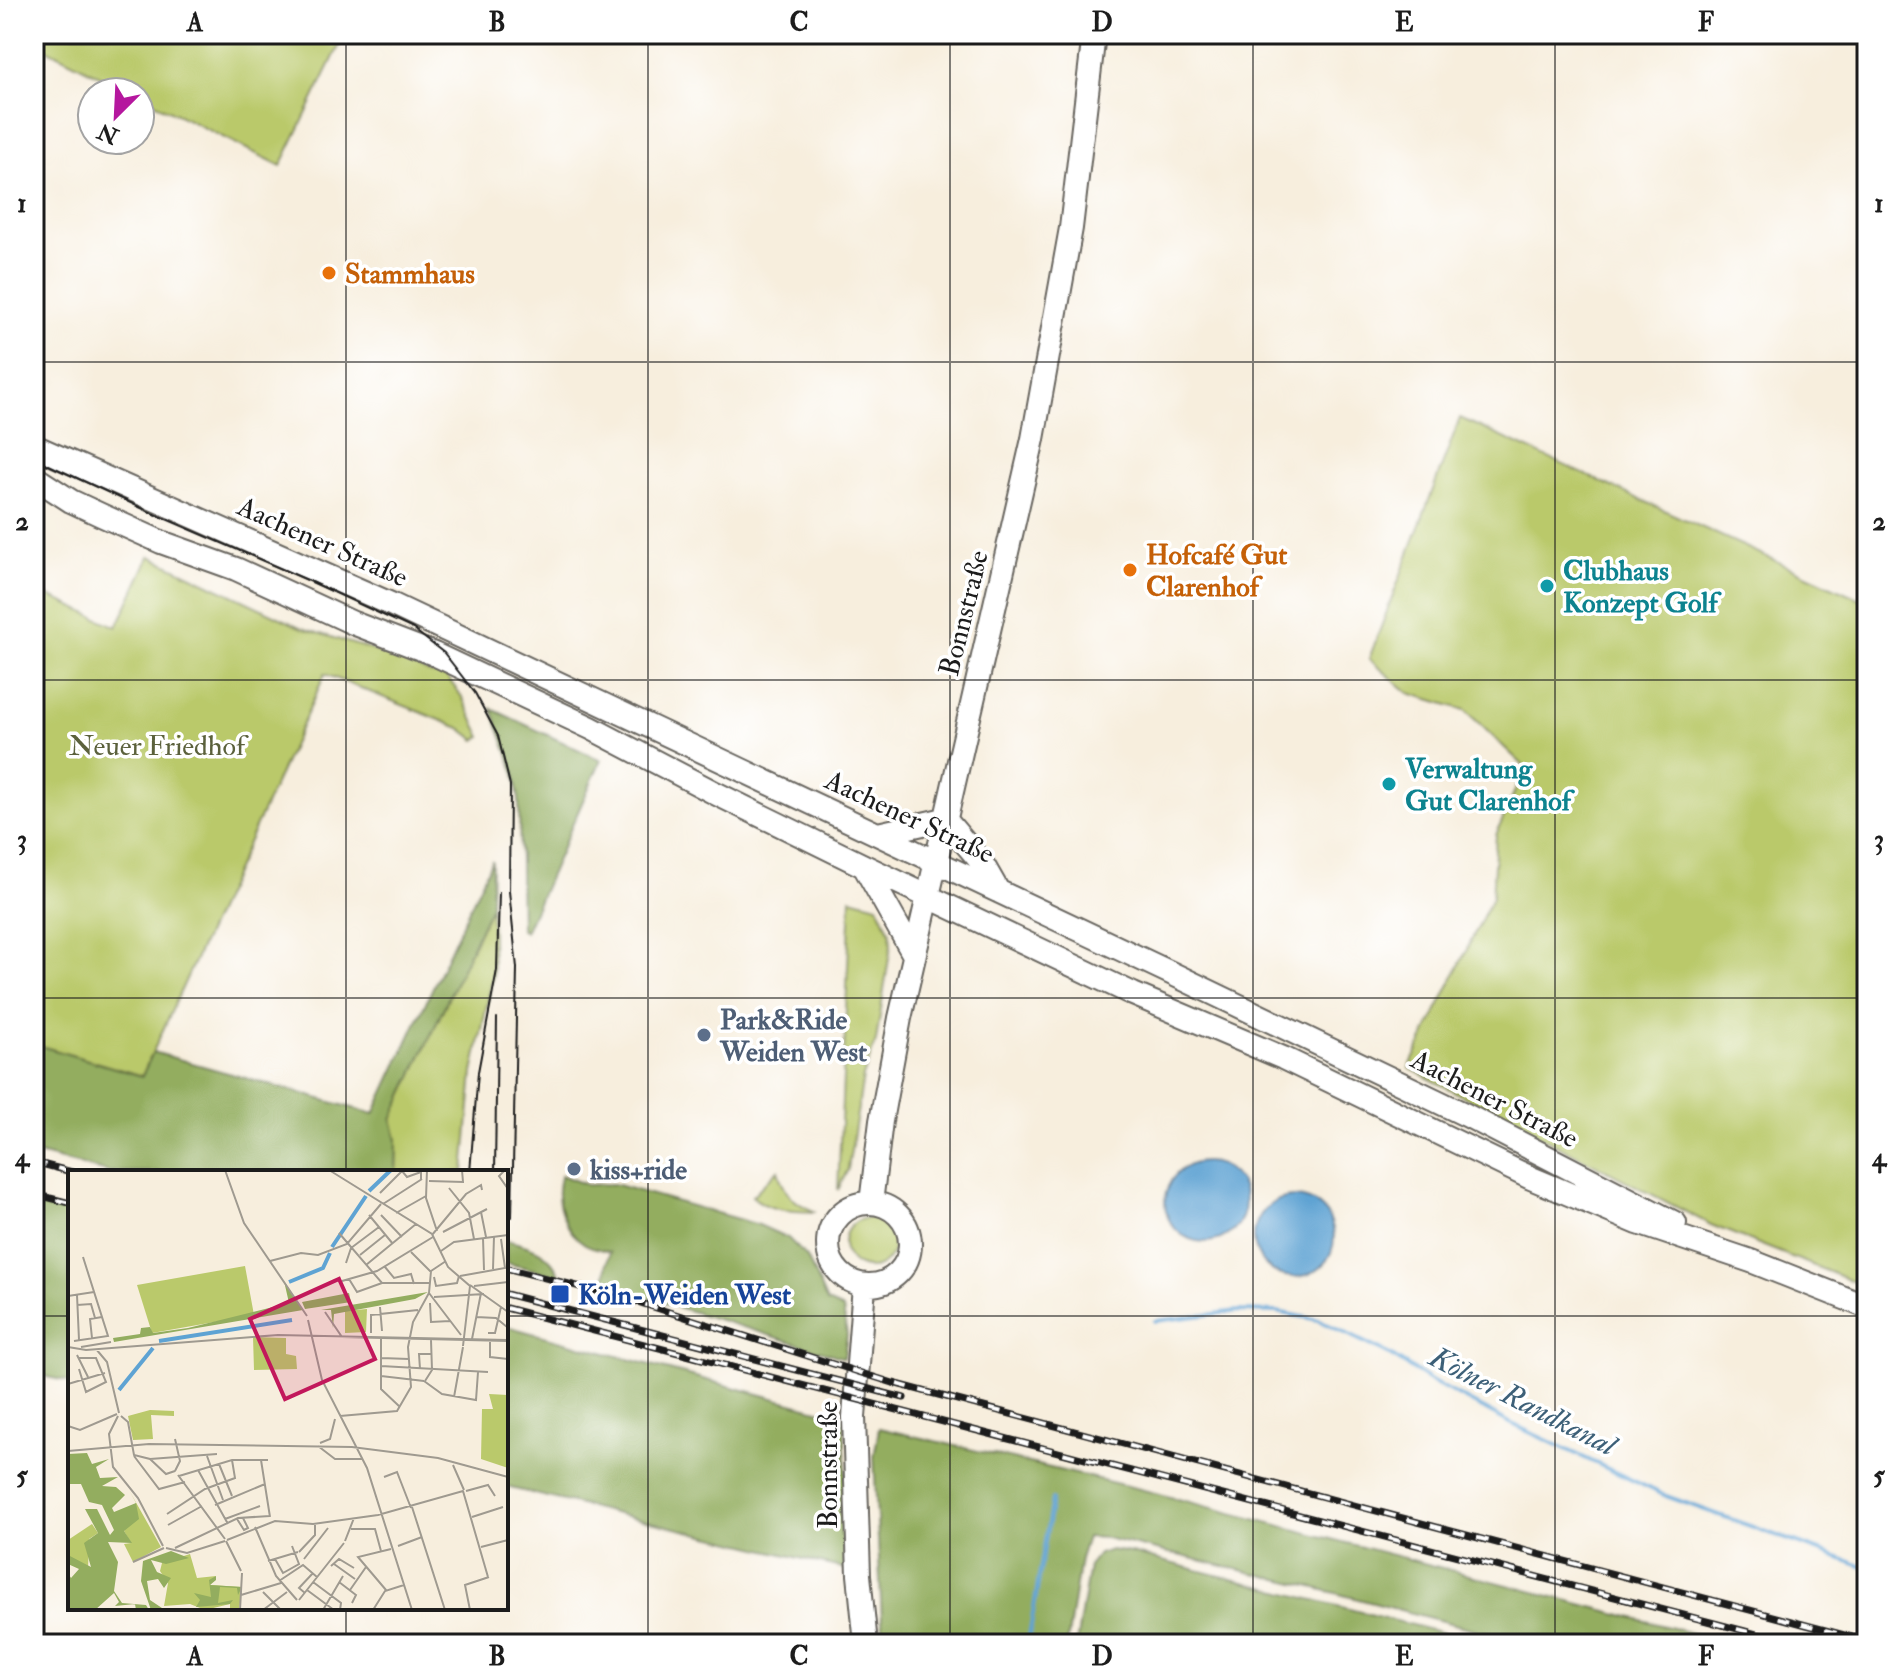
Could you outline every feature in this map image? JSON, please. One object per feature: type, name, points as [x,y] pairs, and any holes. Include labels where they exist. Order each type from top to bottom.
[{"type":"main road","name":"Bonnstraße","points":[[871,1203],[881,1121],[914,955],[1010,547],[1048,360],[1073,214],[1094,34]]},
{"type":"main road","name":"Aachener Straße","points":[[34,446],[393,605],[878,834],[1466,1115],[1751,1261]]},
{"type":"main road","name":"Aachener Straße","points":[[34,477],[87,508],[153,538],[236,569],[353,623],[434,654],[591,728],[864,866],[1133,994],[1283,1058],[1531,1178],[1638,1223],[1751,1261],[1867,1307]]},
{"type":"main road","points":[[87,508],[135,513],[141,502],[135,490]]},
{"type":"main road","points":[[878,834],[945,819],[982,863],[998,891]]},
{"type":"main road","points":[[864,866],[914,955]]},
{"type":"main road","points":[[871,1203],[897,1215],[908,1232],[910,1245],[901,1270],[878,1284],[864,1285],[850,1281],[838,1272],[828,1245],[830,1232],[845,1210],[871,1203]]},
{"type":"main road","name":"Bonnstraße","points":[[864,1285],[854,1417],[859,1575],[866,1644]]},
{"type":"green space","points":[[34,34],[345,34],[281,166],[156,104],[156,76],[99,76],[34,43]]},
{"type":"green space","points":[[1460,418],[1867,602],[1867,1287],[1711,1225],[1409,1068],[1492,898],[1496,835],[1525,767],[1465,710],[1409,693],[1369,659]]},
{"type":"green space","name":"Neuer Friedhof","points":[[150,556],[302,628],[447,677],[462,697],[482,737],[476,740],[460,728],[325,674],[142,1076],[34,1044],[34,589],[117,627]]},
{"type":"green space","points":[[492,709],[601,760],[525,932],[521,930],[519,800],[515,774]]},
{"type":"green space","points":[[492,860],[491,906],[392,1119],[397,1140],[396,1170],[100,1170],[34,1153],[34,1044],[142,1076],[153,1052],[374,1114]]},
{"type":"green space","points":[[851,898],[878,905],[890,932],[891,945],[876,1041],[863,1077],[848,1169],[838,1190]]},
{"type":"green space","points":[[491,906],[493,975],[473,1073],[464,1170],[396,1170],[397,1140],[392,1119]]},
{"type":"green space","points":[[778,1170],[791,1196],[816,1212],[774,1208],[752,1196]]},
{"type":"green space","points":[[561,1175],[587,1185],[614,1184],[759,1225],[788,1238],[807,1257],[827,1302],[843,1309],[847,1335],[844,1358],[605,1285],[610,1252],[585,1244],[571,1231],[559,1204]]},
{"type":"green space","points":[[34,1203],[68,1212],[68,1382],[34,1374]]},
{"type":"green space","points":[[869,1218],[887,1225],[894,1243],[887,1261],[869,1268],[851,1261],[844,1243],[851,1225]]},
{"type":"green space","points":[[508,1241],[545,1255],[560,1276],[508,1263]]},
{"type":"green space","points":[[508,1327],[844,1417],[849,1570],[508,1487]]},
{"type":"green space","points":[[879,1428],[1136,1488],[1734,1644],[1530,1644],[1316,1588],[1106,1538],[1087,1537],[1080,1559],[1067,1644],[886,1644],[882,1622],[874,1457]]},
{"type":"green space","points":[[1111,1550],[1486,1644],[1076,1644],[1089,1566],[1098,1554]]},
{"type":"water","points":[[1205,1162],[1220,1165],[1233,1174],[1242,1187],[1245,1202],[1242,1217],[1233,1230],[1220,1239],[1205,1242],[1190,1239],[1177,1230],[1168,1217],[1165,1202],[1168,1187],[1177,1174],[1190,1165]]},
{"type":"water","points":[[1294,1197],[1309,1200],[1322,1209],[1331,1222],[1334,1237],[1331,1252],[1322,1265],[1309,1274],[1294,1277],[1279,1274],[1266,1265],[1257,1252],[1254,1237],[1257,1222],[1266,1209],[1279,1200]]},
{"type":"waterway","name":"Kölner Randkanal","points":[[1155,1321],[1238,1311],[1277,1312],[1319,1320],[1390,1355],[1431,1381],[1512,1424],[1666,1496],[1867,1568]]},
{"type":"waterway","name":"Kölner Randkanal","points":[[1028,1644],[1052,1499]]},
{"type":"tram line","points":[[34,458],[413,629],[444,653],[475,693],[498,736],[510,785],[509,891],[517,968],[512,1217]]},
{"type":"tram line","points":[[470,1170],[478,1072],[497,970],[499,892]]},
{"type":"tram line","points":[[495,1170],[497,1018]]},
{"type":"railway","points":[[34,1162],[68,1171]]},
{"type":"railway","points":[[34,1194],[68,1202]]},
{"type":"railway","points":[[508,1269],[628,1299],[893,1383],[1867,1641]]},
{"type":"railway","points":[[508,1295],[904,1398]]},
{"type":"railway","points":[[508,1309],[1795,1644]]},
{"type":"place","name":"Stammhaus","points":[[329,273]]},
{"type":"place","name":"Hofcafé Gut Clarenhof","points":[[1130,570]]},
{"type":"place","name":"Clubhaus Konzept Golf","points":[[1547,586]]},
{"type":"place","name":"Verwaltung Gut Clarenhof","points":[[1389,784]]},
{"type":"place","name":"Park&Ride Weiden West","points":[[704,1035]]},
{"type":"place","name":"kiss+ride","points":[[574,1169]]},
{"type":"place","name":"Köln-Weiden West","points":[[560,1294]]}]
